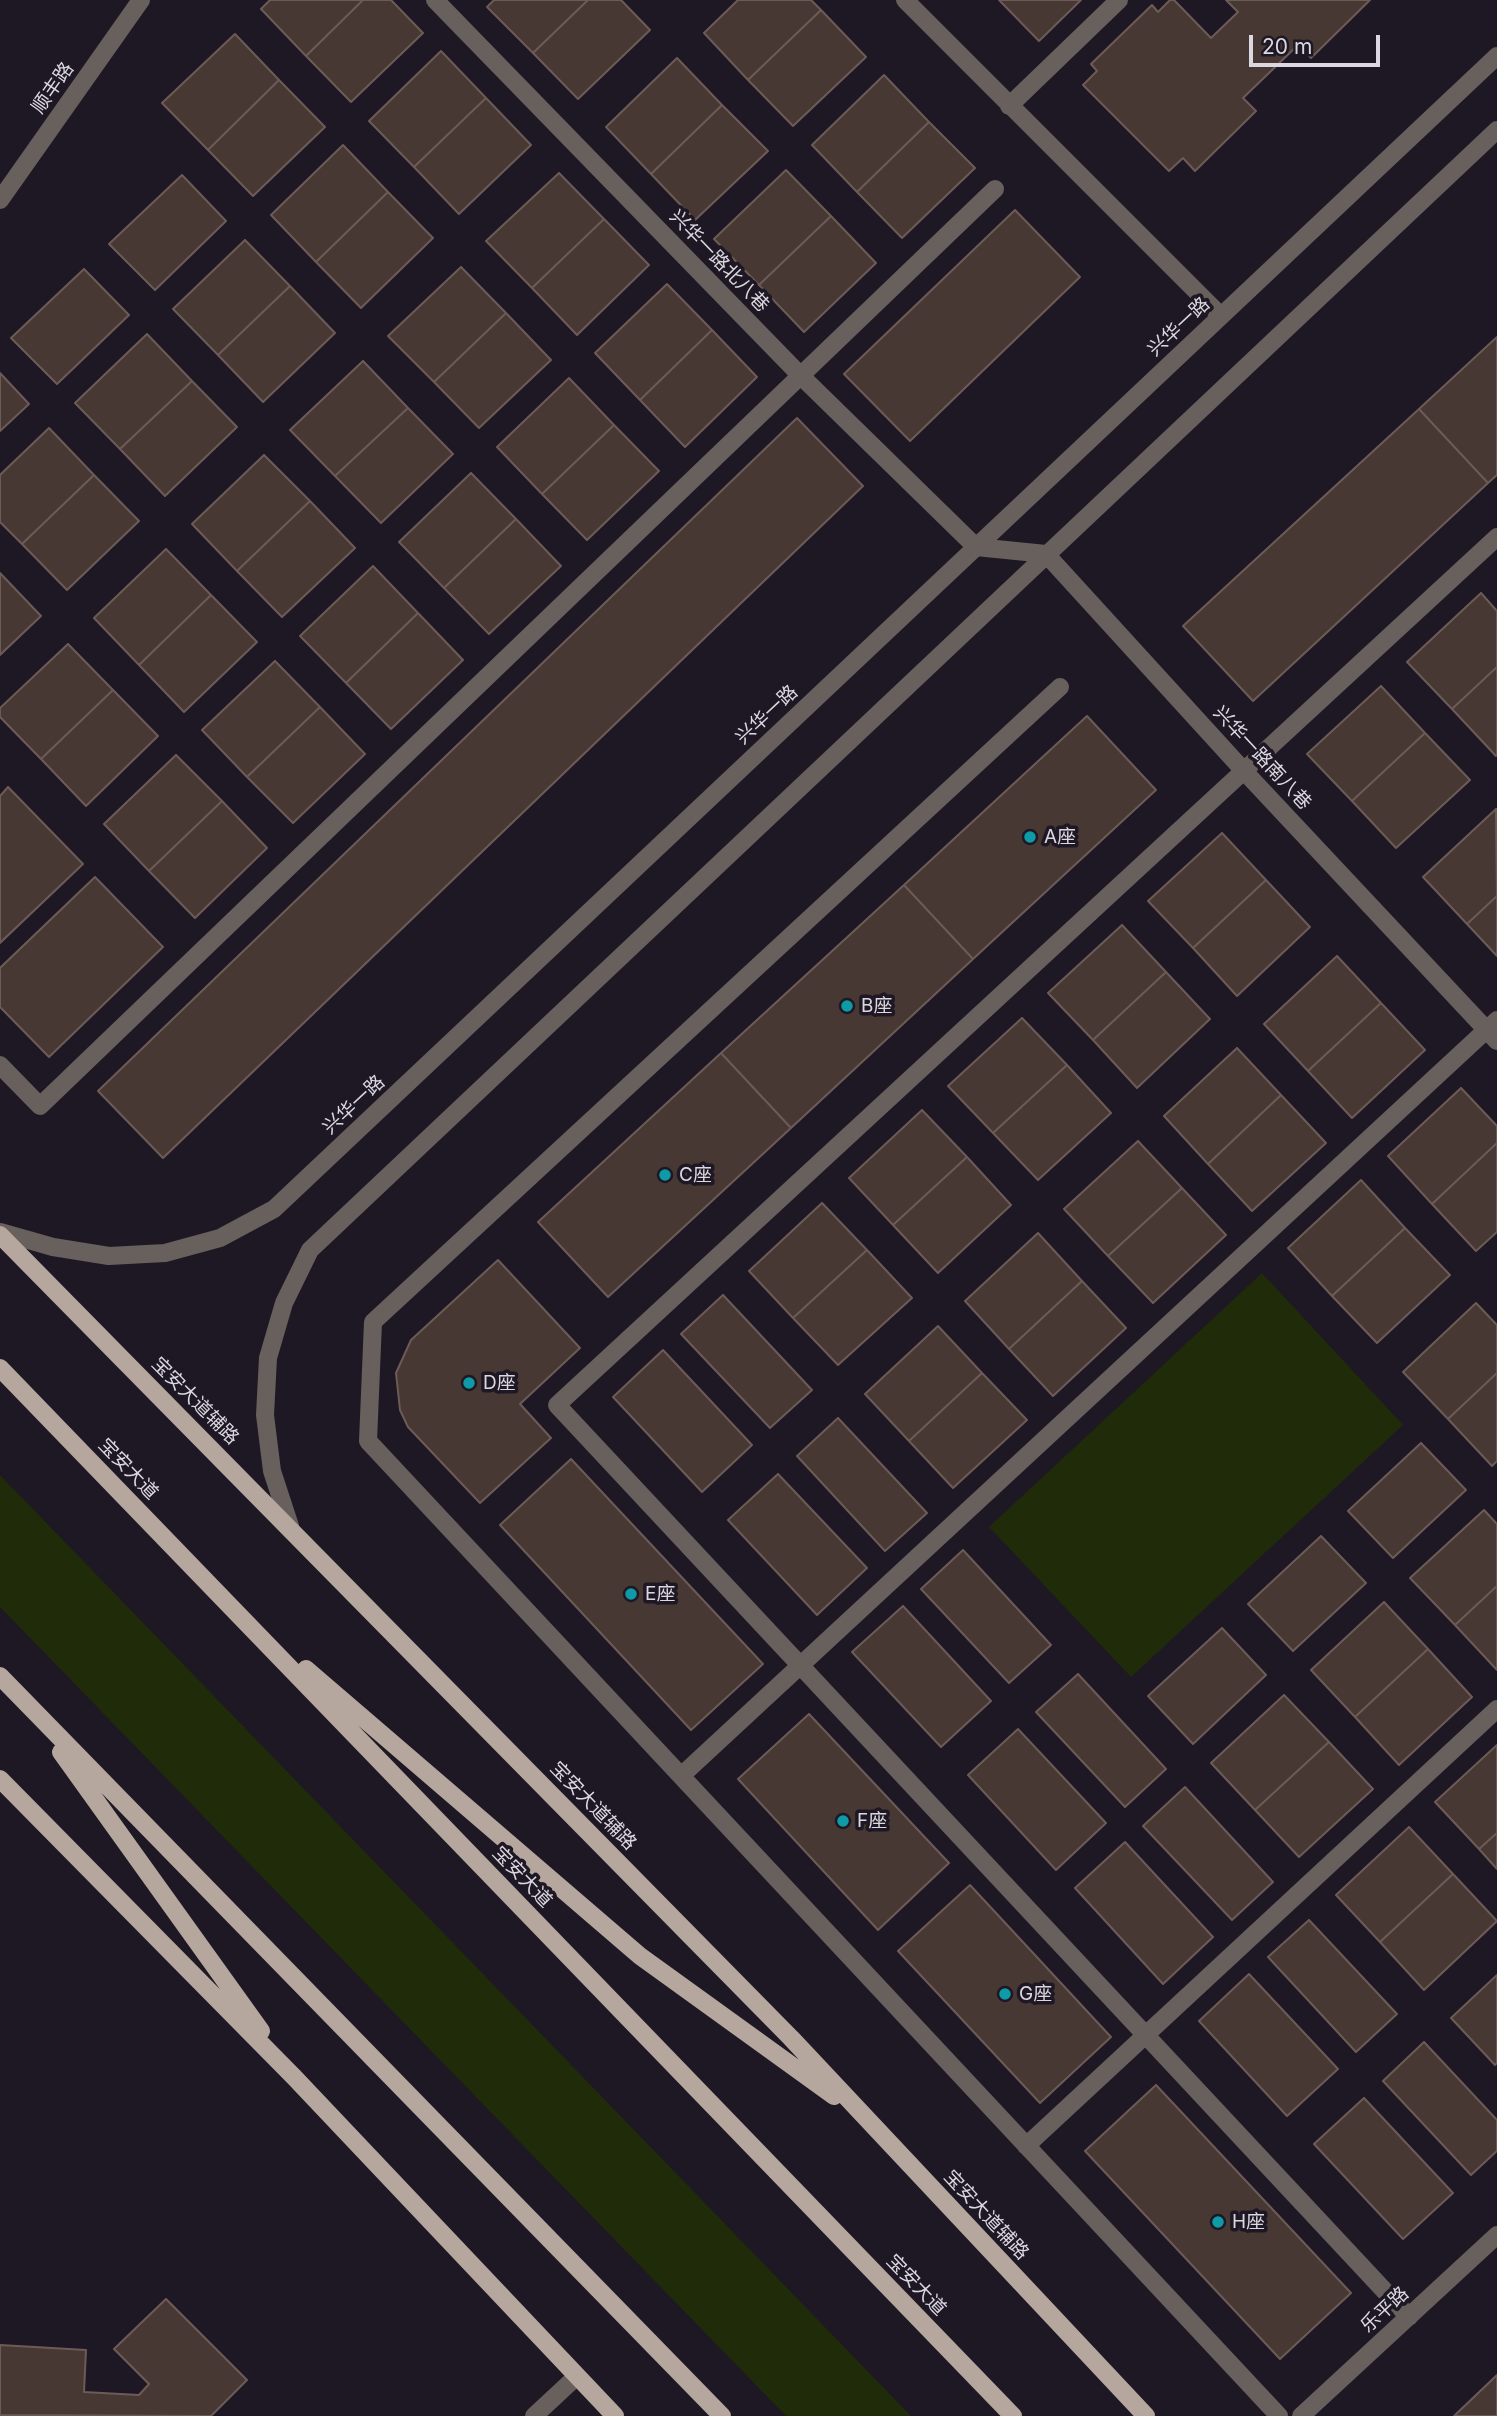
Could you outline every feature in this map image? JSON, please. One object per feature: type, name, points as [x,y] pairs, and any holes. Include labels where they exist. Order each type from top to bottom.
[{"type":"main road","name":"宝安大道辅路","points":[[0,1233],[290,1526],[868,2120],[1146,2416]]},
{"type":"main road","name":"宝安大道","points":[[0,1368],[1013,2416]]},
{"type":"main road","points":[[223,1598],[640,1956],[868,2120]]},
{"type":"main road","points":[[0,1676],[722,2416]]},
{"type":"main road","points":[[27,1703],[294,2077]]},
{"type":"main road","points":[[0,1779],[294,2077],[614,2416]]},
{"type":"main road","points":[[1105,2372],[1131,2416]]},
{"type":"street","name":"顺丰路","points":[[0,200],[141,0]]},
{"type":"street","name":"兴华一路北八巷","points":[[435,0],[801,376],[976,547]]},
{"type":"street","points":[[905,0],[1221,316]]},
{"type":"street","points":[[1009,106],[1119,0]]},
{"type":"street","name":"兴华一路","points":[[0,1233],[53,1247],[109,1256],[165,1253],[220,1238],[274,1209],[1497,56]]},
{"type":"street","points":[[290,1526],[272,1471],[266,1426],[268,1358],[284,1303],[310,1250],[1497,130]]},
{"type":"street","points":[[0,1065],[40,1106],[995,189]]},
{"type":"street","points":[[1409,2317],[557,1405],[1497,537]]},
{"type":"street","points":[[976,547],[1046,554]]},
{"type":"street","name":"兴华一路南八巷","points":[[1046,554],[1244,771],[1494,1030]]},
{"type":"street","points":[[1060,687],[373,1322],[368,1441],[1279,2416]]},
{"type":"street","points":[[681,1776],[1494,1030]]},
{"type":"street","points":[[1026,2146],[1497,1709]]},
{"type":"street","name":"乐平路","points":[[1301,2416],[1497,2235]]},
{"type":"street","points":[[534,2416],[576,2377]]},
{"type":"green space","points":[[1262,1273],[1403,1425],[1131,1677],[989,1527]]},
{"type":"green space","points":[[0,1475],[911,2416],[786,2416],[0,1607]]},
{"type":"building","points":[[270,0],[363,0],[306,56],[261,9]]},
{"type":"building","points":[[363,0],[391,0],[423,33],[351,102],[306,56]]},
{"type":"building","points":[[494,0],[588,0],[533,53],[487,7]]},
{"type":"building","points":[[588,0],[621,0],[650,30],[578,99],[533,53]]},
{"type":"building","points":[[738,0],[811,0],[821,10],[748,80],[704,33]]},
{"type":"building","points":[[999,0],[1081,0],[1039,41]]},
{"type":"building","points":[[1170,0],[1174,0],[1211,38],[1238,12],[1226,0],[1370,0],[1311,58],[1298,45],[1243,98],[1256,111],[1195,171],[1183,158],[1169,171],[1083,85],[1097,71],[1091,64],[1152,5],[1158,12]]},
{"type":"building","points":[[821,10],[866,57],[793,126],[748,80]]},
{"type":"building","points":[[235,34],[279,80],[208,150],[162,103]]},
{"type":"building","points":[[441,51],[486,98],[414,167],[369,121]]},
{"type":"building","points":[[677,58],[722,105],[651,174],[606,127]]},
{"type":"building","points":[[884,75],[929,122],[857,192],[812,145]]},
{"type":"building","points":[[279,80],[325,127],[253,196],[208,150]]},
{"type":"building","points":[[486,98],[531,145],[459,214],[414,167]]},
{"type":"building","points":[[722,105],[768,151],[695,220],[651,174]]},
{"type":"building","points":[[929,122],[975,168],[902,238],[857,192]]},
{"type":"building","points":[[343,145],[388,192],[316,262],[271,215]]},
{"type":"building","points":[[786,170],[831,216],[759,285],[714,239]]},
{"type":"building","points":[[559,173],[604,219],[532,288],[486,241]]},
{"type":"building","points":[[182,175],[226,221],[155,290],[109,244]]},
{"type":"building","points":[[388,192],[433,238],[361,308],[316,262]]},
{"type":"building","points":[[1015,210],[1080,277],[910,441],[844,374]]},
{"type":"building","points":[[831,216],[876,263],[804,332],[759,285]]},
{"type":"building","points":[[604,219],[649,265],[577,335],[532,288]]},
{"type":"building","points":[[245,240],[290,286],[218,355],[173,309]]},
{"type":"building","points":[[461,267],[506,313],[434,382],[388,336]]},
{"type":"building","points":[[84,269],[129,315],[57,384],[11,338]]},
{"type":"building","points":[[667,284],[712,330],[640,400],[595,353]]},
{"type":"building","points":[[290,286],[335,333],[263,402],[218,355]]},
{"type":"building","points":[[506,313],[551,360],[479,428],[434,382]]},
{"type":"building","points":[[712,330],[757,377],[685,447],[640,400]]},
{"type":"building","points":[[147,334],[192,381],[120,449],[75,403]]},
{"type":"building","points":[[1497,337],[1497,475],[1488,483],[1419,409]]},
{"type":"building","points":[[363,361],[408,408],[335,476],[290,430]]},
{"type":"building","points":[[0,373],[29,404],[0,431]]},
{"type":"building","points":[[569,378],[614,425],[542,494],[497,447]]},
{"type":"building","points":[[192,381],[237,427],[165,496],[120,449]]},
{"type":"building","points":[[408,408],[453,454],[381,523],[335,476]]},
{"type":"building","points":[[1419,409],[1488,483],[1253,701],[1183,626]]},
{"type":"building","points":[[797,418],[863,486],[163,1158],[98,1091]]},
{"type":"building","points":[[614,425],[659,471],[587,540],[542,494]]},
{"type":"building","points":[[49,428],[94,475],[22,544],[0,522],[0,475]]},
{"type":"building","points":[[264,455],[310,501],[237,571],[192,524]]},
{"type":"building","points":[[471,473],[516,519],[444,588],[399,542]]},
{"type":"building","points":[[94,475],[139,521],[67,590],[22,544]]},
{"type":"building","points":[[310,501],[355,548],[282,617],[237,571]]},
{"type":"building","points":[[516,519],[561,566],[489,634],[444,588]]},
{"type":"building","points":[[166,549],[211,595],[139,665],[94,618]]},
{"type":"building","points":[[373,566],[418,613],[346,683],[300,636]]},
{"type":"building","points":[[0,573],[41,616],[0,655]]},
{"type":"building","points":[[1481,593],[1497,611],[1497,667],[1452,709],[1407,662]]},
{"type":"building","points":[[211,595],[257,642],[184,712],[139,665]]},
{"type":"building","points":[[418,613],[463,660],[391,729],[346,683]]},
{"type":"building","points":[[68,644],[113,690],[41,759],[0,717],[0,708]]},
{"type":"building","points":[[275,661],[320,707],[247,777],[202,730]]},
{"type":"building","points":[[1497,667],[1497,755],[1496,756],[1452,709]]},
{"type":"building","points":[[1381,686],[1425,733],[1352,801],[1307,754]]},
{"type":"building","points":[[113,690],[158,736],[86,806],[41,759]]},
{"type":"building","points":[[320,707],[365,754],[293,823],[247,777]]},
{"type":"building","name":"A座","points":[[1087,716],[1156,790],[973,959],[904,885]]},
{"type":"building","points":[[1425,733],[1470,780],[1396,848],[1352,801]]},
{"type":"building","points":[[176,755],[222,801],[149,871],[104,824]]},
{"type":"building","points":[[8,787],[83,864],[0,943],[0,796]]},
{"type":"building","points":[[222,801],[267,848],[195,918],[149,871]]},
{"type":"building","points":[[1496,809],[1497,896],[1467,924],[1423,877]]},
{"type":"building","points":[[1222,833],[1266,880],[1193,948],[1148,901]]},
{"type":"building","points":[[95,877],[163,947],[49,1057],[0,1007],[0,968]]},
{"type":"building","points":[[1266,880],[1310,927],[1237,996],[1193,948]]},
{"type":"building","name":"B座","points":[[904,885],[973,959],[791,1128],[721,1053]]},
{"type":"building","points":[[1497,896],[1497,956],[1467,924]]},
{"type":"building","points":[[1122,925],[1166,972],[1093,1040],[1048,993]]},
{"type":"building","points":[[1337,956],[1381,1003],[1308,1071],[1264,1024]]},
{"type":"building","points":[[1166,972],[1210,1019],[1137,1088],[1093,1040]]},
{"type":"building","points":[[1381,1003],[1425,1050],[1352,1118],[1308,1071]]},
{"type":"building","points":[[1022,1018],[1067,1065],[993,1133],[948,1086]]},
{"type":"building","points":[[1237,1048],[1281,1095],[1208,1164],[1164,1116]]},
{"type":"building","name":"C座","points":[[721,1053],[791,1128],[608,1297],[538,1222]]},
{"type":"building","points":[[1067,1065],[1111,1113],[1038,1180],[993,1133]]},
{"type":"building","points":[[1461,1088],[1497,1126],[1497,1143],[1432,1204],[1388,1156]]},
{"type":"building","points":[[1281,1095],[1326,1143],[1252,1211],[1208,1164]]},
{"type":"building","points":[[922,1110],[967,1157],[893,1225],[849,1178]]},
{"type":"building","points":[[1138,1141],[1182,1188],[1108,1256],[1064,1209]]},
{"type":"building","points":[[1497,1143],[1497,1232],[1476,1251],[1432,1204]]},
{"type":"building","points":[[967,1157],[1011,1205],[938,1273],[893,1225]]},
{"type":"building","points":[[1361,1180],[1405,1228],[1332,1296],[1288,1248]]},
{"type":"building","points":[[1182,1188],[1226,1235],[1153,1303],[1108,1256]]},
{"type":"building","points":[[822,1203],[867,1250],[793,1318],[749,1271]]},
{"type":"building","points":[[1405,1228],[1450,1275],[1377,1343],[1332,1296]]},
{"type":"building","points":[[1038,1233],[1082,1281],[1009,1349],[965,1301]]},
{"type":"building","points":[[867,1250],[912,1298],[838,1365],[793,1318]]},
{"type":"building","name":"D座","points":[[498,1260],[580,1348],[520,1404],[551,1438],[480,1503],[408,1427],[400,1410],[396,1373],[411,1340]]},
{"type":"building","points":[[1082,1281],[1126,1328],[1053,1396],[1009,1349]]},
{"type":"building","points":[[723,1295],[812,1390],[770,1428],[681,1334]]},
{"type":"building","points":[[1476,1303],[1497,1325],[1497,1373],[1448,1419],[1403,1372]]},
{"type":"building","points":[[938,1326],[982,1373],[909,1441],[865,1394]]},
{"type":"building","points":[[663,1350],[752,1445],[702,1492],[613,1397]]},
{"type":"building","points":[[982,1373],[1027,1420],[953,1488],[909,1441]]},
{"type":"building","points":[[1497,1373],[1497,1461],[1492,1466],[1448,1419]]},
{"type":"building","points":[[838,1418],[927,1513],[885,1551],[797,1456]]},
{"type":"building","points":[[1421,1443],[1466,1490],[1393,1558],[1348,1511]]},
{"type":"building","name":"E座","points":[[571,1459],[763,1664],[691,1730],[500,1525]]},
{"type":"building","points":[[778,1474],[867,1568],[817,1615],[728,1520]]},
{"type":"building","points":[[1484,1510],[1497,1524],[1497,1586],[1455,1625],[1410,1578]]},
{"type":"building","points":[[1321,1536],[1366,1583],[1293,1651],[1248,1604]]},
{"type":"building","points":[[963,1550],[1051,1645],[1009,1683],[921,1589]]},
{"type":"building","points":[[1497,1586],[1497,1670],[1455,1625]]},
{"type":"building","points":[[1384,1602],[1428,1649],[1355,1717],[1311,1670]]},
{"type":"building","points":[[903,1606],[991,1701],[941,1747],[852,1652]]},
{"type":"building","points":[[1222,1628],[1266,1675],[1193,1744],[1148,1696]]},
{"type":"building","points":[[1428,1649],[1472,1697],[1399,1765],[1355,1717]]},
{"type":"building","points":[[1078,1674],[1166,1769],[1125,1807],[1036,1712]]},
{"type":"building","points":[[1284,1695],[1329,1742],[1255,1810],[1211,1763]]},
{"type":"building","name":"F座","points":[[809,1714],[949,1863],[878,1930],[738,1779]]},
{"type":"building","points":[[1018,1729],[1106,1823],[1056,1870],[968,1775]]},
{"type":"building","points":[[1329,1742],[1373,1789],[1299,1857],[1255,1810]]},
{"type":"building","points":[[1497,1745],[1497,1833],[1479,1849],[1435,1802]]},
{"type":"building","points":[[1185,1787],[1273,1882],[1232,1920],[1143,1826]]},
{"type":"building","points":[[1409,1827],[1453,1874],[1380,1942],[1336,1895]]},
{"type":"building","points":[[1497,1833],[1497,1869],[1479,1849]]},
{"type":"building","points":[[1125,1842],[1213,1937],[1163,1984],[1075,1888]]},
{"type":"building","points":[[1453,1874],[1497,1921],[1424,1990],[1380,1942]]},
{"type":"building","name":"G座","points":[[970,1885],[1111,2037],[1040,2103],[898,1951]]},
{"type":"building","points":[[1309,1920],[1397,2014],[1356,2052],[1268,1957]]},
{"type":"building","points":[[1249,1974],[1338,2069],[1287,2116],[1199,2021]]},
{"type":"building","points":[[1497,1975],[1497,2063],[1495,2065],[1451,2018]]},
{"type":"building","points":[[1424,2042],[1497,2120],[1497,2151],[1471,2175],[1383,2081]]},
{"type":"building","name":"H座","points":[[1156,2085],[1351,2293],[1280,2359],[1085,2151]]},
{"type":"building","points":[[1364,2098],[1453,2193],[1403,2239],[1314,2144]]},
{"type":"building","points":[[166,2299],[247,2380],[211,2416],[0,2415],[0,2345],[86,2350],[84,2392],[139,2395],[149,2384],[114,2349]]},
{"type":"building","points":[[1497,2375],[1497,2416],[1454,2416]]},
{"type":"place","name":"A座","points":[[1030,837]]},
{"type":"place","name":"B座","points":[[847,1006]]},
{"type":"place","name":"C座","points":[[665,1175]]},
{"type":"place","name":"D座","points":[[469,1383]]},
{"type":"place","name":"E座","points":[[631,1594]]},
{"type":"place","name":"F座","points":[[843,1821]]},
{"type":"place","name":"G座","points":[[1005,1994]]},
{"type":"place","name":"H座","points":[[1218,2222]]}]
